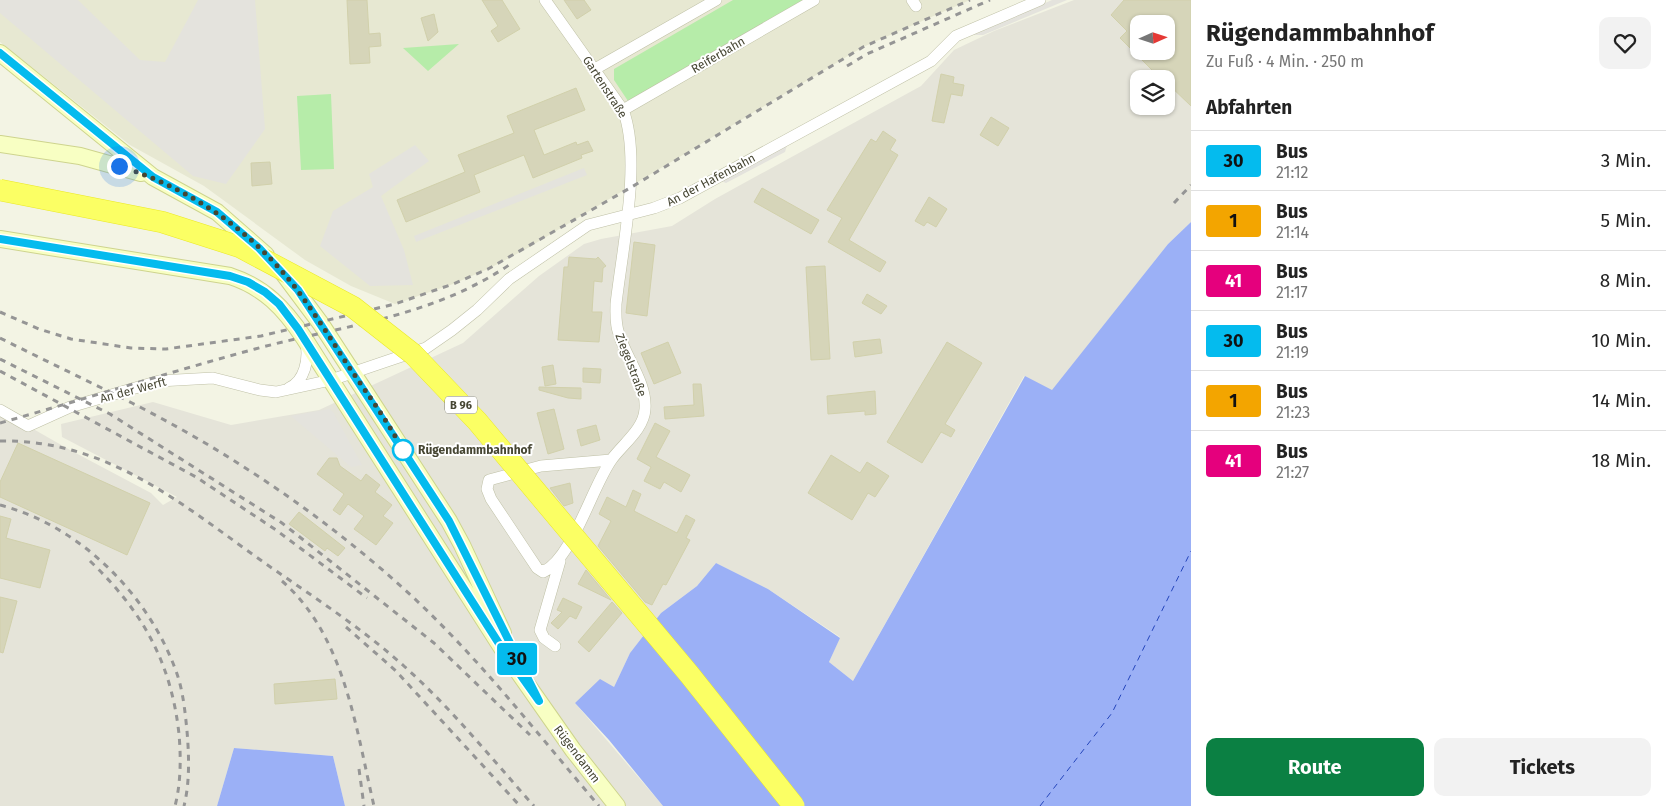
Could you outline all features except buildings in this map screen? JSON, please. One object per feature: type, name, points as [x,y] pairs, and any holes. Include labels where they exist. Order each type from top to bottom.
[{"type":"highway","name":"B 96","points":[[0,190],[162,222],[240,246],[360,313],[413,354],[476,420],[688,674],[794,806]]},
{"type":"main road","points":[[0,53],[153,177],[217,212],[259,248],[298,290],[462,545],[498,622],[539,701]]},
{"type":"main road","points":[[0,144],[80,156],[153,177]]},
{"type":"main road","points":[[0,239],[207,271],[248,282],[265,292],[279,304],[306,341],[505,653],[539,701]]},
{"type":"main road","name":"Rügendamm","points":[[539,701],[573,750],[617,806]]},
{"type":"street","name":"Gartenstraße","points":[[545,0],[623,110],[628,124],[631,145],[626,214]]},
{"type":"street","points":[[595,69],[716,0]]},
{"type":"street","name":"Reiferbahn","points":[[623,110],[814,0]]},
{"type":"street","name":"An der Hafenbahn","points":[[331,380],[426,348],[478,310],[508,279],[588,225],[667,204],[680,198],[931,60],[956,36],[1040,0]]},
{"type":"street","name":"Ziegelstraße","points":[[611,460],[541,466],[489,480],[487,488],[491,499],[536,568],[543,572],[553,568],[611,460],[644,419],[645,410],[640,384],[619,336],[616,322],[616,304],[626,214]]},
{"type":"street","points":[[276,392],[292,386],[299,380],[306,359],[306,341]]},
{"type":"street","name":"An der Werft","points":[[0,410],[28,426],[70,408],[159,381],[176,378],[213,378],[260,390],[276,392],[331,380]]},
{"type":"street","name":"Ziegelstraße","points":[[555,646],[544,638],[540,630],[563,552]]},
{"type":"shaded area","points":[[0,0],[970,0],[863,47],[526,249],[488,269],[453,284],[395,304],[351,286],[305,260],[204,186],[130,145],[0,42]]},
{"type":"shaded area","points":[[0,0],[78,0],[140,60],[165,62],[198,0],[255,0],[265,129],[226,184],[193,176],[0,13]]},
{"type":"shaded area","points":[[1052,0],[1067,0],[983,35],[973,35]]},
{"type":"shaded area","points":[[1074,0],[1191,0],[1191,222],[1168,244],[1052,391],[1024,376],[853,681],[829,662],[840,637],[768,589],[716,563],[697,586],[661,613],[630,653],[614,687],[575,703],[663,806],[345,806],[333,756],[234,748],[217,806],[0,806],[0,410],[151,493],[163,505],[177,497],[62,437],[61,424],[153,402],[231,425],[319,410],[463,343],[539,276],[584,244],[672,226],[715,199],[921,86],[954,50],[994,31]]},
{"type":"shaded area","points":[[415,145],[429,161],[381,196],[404,250],[413,285],[370,286],[320,246],[333,211],[373,187],[369,174]]},
{"type":"shaded area","points":[[787,145],[785,152],[726,183],[721,181]]},
{"type":"shaded area","points":[[584,168],[587,175],[416,242],[414,236]]},
{"type":"shaded area","points":[[329,409],[333,412],[362,465],[351,467],[291,416]]},
{"type":"green space","points":[[733,0],[809,0],[628,101],[614,80],[614,69]]},
{"type":"green space","points":[[459,44],[428,71],[403,48]]},
{"type":"green space","points":[[331,94],[334,169],[301,170],[297,96]]},
{"type":"water","points":[[1191,222],[1191,806],[663,806],[609,740],[575,703],[600,679],[614,687],[630,653],[661,613],[697,586],[716,563],[768,589],[840,638],[829,662],[853,681],[1025,376],[1052,390],[1168,244]]},
{"type":"water","points":[[234,748],[333,756],[345,806],[217,806]]},
{"type":"ferry route","points":[[1040,806],[1112,713],[1191,551]]},
{"type":"railway","points":[[0,312],[39,329],[71,339],[131,348],[166,349],[261,336],[395,304],[453,284],[488,269],[630,188],[863,47],[970,0]]},
{"type":"railway","points":[[847,66],[867,54],[990,0]]},
{"type":"railway","points":[[1174,203],[1191,185]]},
{"type":"railway","points":[[0,423],[255,349],[417,309],[479,283],[509,265]]},
{"type":"railway","points":[[0,338],[132,403],[204,442],[274,487],[340,535],[403,588],[455,639],[599,806]]},
{"type":"railway","points":[[0,359],[110,414],[282,523],[434,643],[530,735]]},
{"type":"railway","points":[[0,371],[196,477],[276,530],[367,598]]},
{"type":"railway","points":[[0,441],[39,443],[76,451],[111,464],[144,481],[207,521],[338,614],[389,653],[439,700],[534,806]]},
{"type":"railway","points":[[0,505],[29,515],[57,529],[83,546],[108,567],[129,590],[148,616],[164,643],[176,671],[182,693],[189,759],[184,806]]},
{"type":"railway","points":[[90,561],[125,599],[139,618],[161,660],[169,683],[180,743],[179,779],[175,806]]},
{"type":"railway","points":[[282,581],[303,603],[320,629],[334,656],[354,715],[374,806]]},
{"type":"railway","points":[[346,627],[396,671],[520,806]]},
{"type":"railway","points":[[359,769],[364,806]]},
{"type":"bus line","name":"30","points":[[0,53],[153,177],[190,195],[217,212],[259,248],[298,290],[449,521],[539,701],[505,653],[384,460],[298,329],[279,304],[265,292],[248,282],[207,271],[0,239]]},
{"type":"place","name":"Rügendammbahnhof","points":[[403,450]]},
{"type":"route","points":[[119,166],[153,177],[190,195],[217,212],[259,248],[298,290],[403,450]]}]
